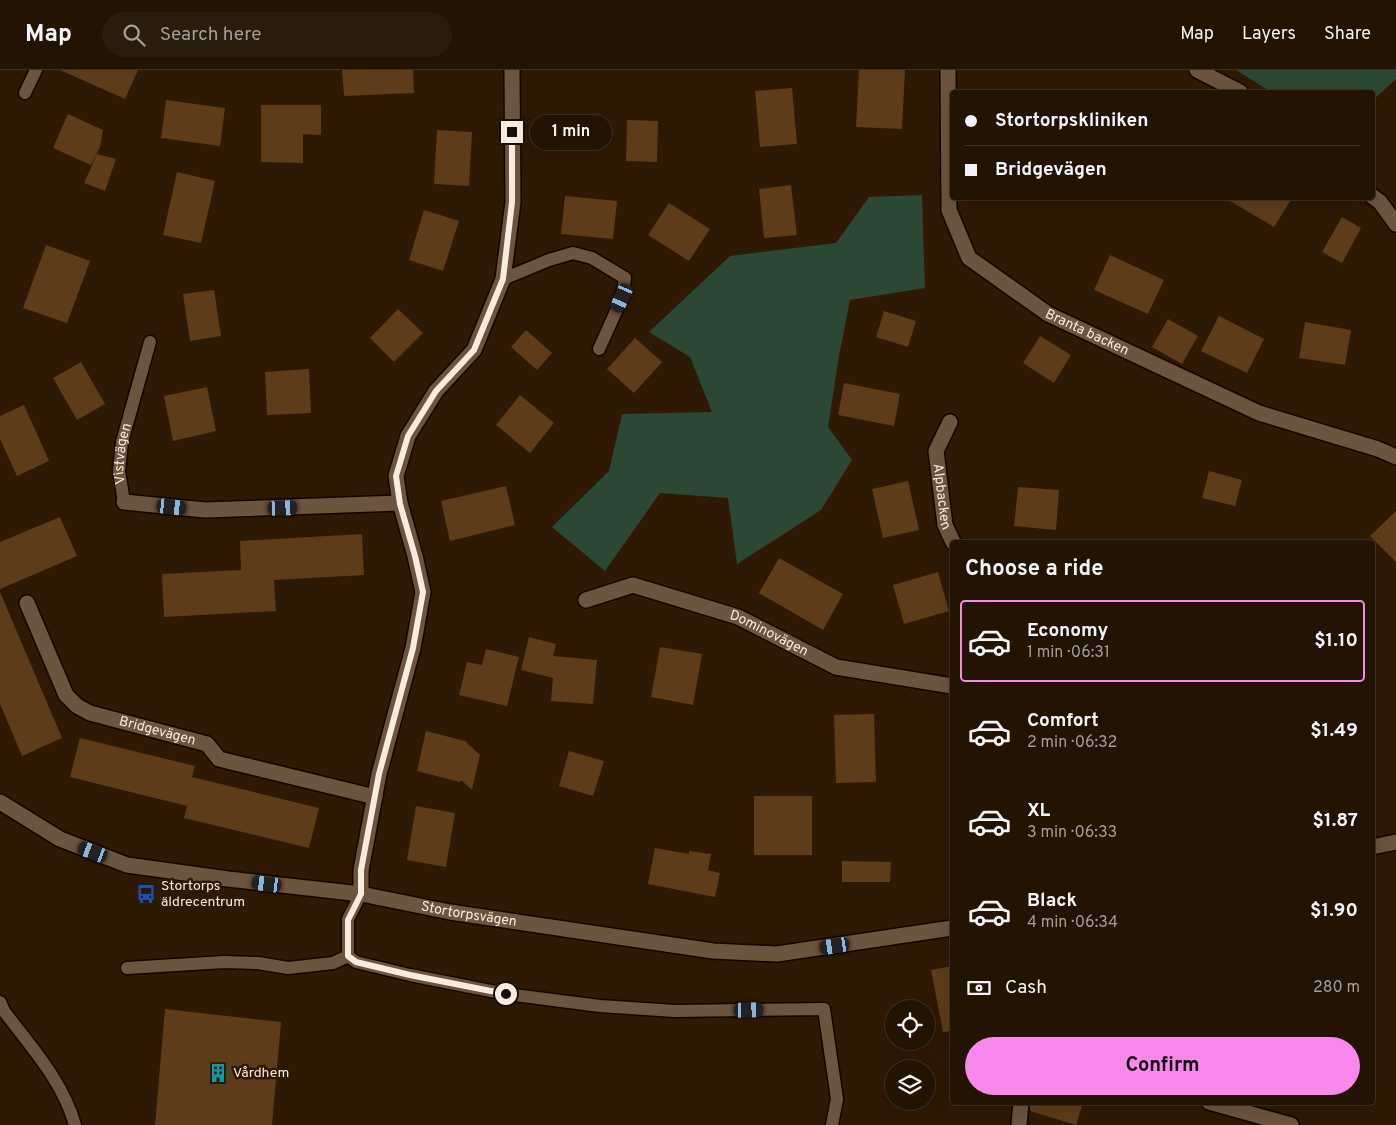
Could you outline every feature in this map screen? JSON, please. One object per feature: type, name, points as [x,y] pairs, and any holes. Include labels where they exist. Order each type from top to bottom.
[{"type":"street","points":[[361,894],[361,870],[379,774],[413,648],[423,592],[400,504],[396,476],[408,436],[436,391],[474,350],[503,279],[512,202],[512,70]]},
{"type":"street","name":"Branta backen","points":[[948,70],[949,210],[969,258],[1048,314],[1259,413],[1378,449],[1396,457]]},
{"type":"street","points":[[1197,70],[1236,90]]},
{"type":"street","points":[[1375,198],[1380,202],[1396,224]]},
{"type":"street","name":"Alpbacken","points":[[950,422],[936,450],[945,525],[952,540]]},
{"type":"street","name":"Vistvägen","points":[[124,502],[205,510],[400,504]]},
{"type":"street","name":"Dominovägen","points":[[586,600],[632,585],[738,617],[836,667],[950,686]]},
{"type":"street","name":"Bridgevägen","points":[[27,603],[66,695],[77,706],[90,713],[207,744],[220,758],[375,797]]},
{"type":"street","name":"Stortorpsvägen","points":[[0,802],[60,840],[127,865],[361,894],[450,912],[713,950],[777,954],[950,928]]},
{"type":"street","points":[[1375,846],[1396,842]]},
{"type":"street","points":[[1019,1125],[1021,1105]]},
{"type":"street","points":[[1221,1105],[1291,1125]]},
{"type":"lane","points":[[25,93],[36,70]]},
{"type":"lane","points":[[503,279],[549,260],[573,254],[592,258],[625,278],[622,298],[599,349]]},
{"type":"lane","name":"Vistvägen","points":[[124,502],[119,471],[122,442],[150,342]]},
{"type":"lane","points":[[348,956],[348,920],[361,894]]},
{"type":"lane","points":[[127,968],[224,962],[258,963],[288,968],[333,963],[348,956]]},
{"type":"lane","points":[[348,956],[356,962],[410,975],[506,994],[600,1006],[674,1011],[824,1009],[837,1099],[832,1125]]},
{"type":"lane","points":[[0,1002],[56,1081],[71,1110],[75,1125]]},
{"type":"green space","points":[[1236,70],[1396,70],[1396,79],[1375,98],[1375,90],[1268,90]]},
{"type":"green space","points":[[922,195],[925,288],[850,300],[828,427],[852,460],[821,510],[737,564],[728,498],[660,493],[605,571],[552,527],[609,471],[622,414],[712,412],[690,357],[649,332],[730,256],[836,243],[869,197]]},
{"type":"building","points":[[60,70],[138,70],[125,99]]},
{"type":"building","points":[[342,70],[413,70],[414,93],[344,96]]},
{"type":"building","points":[[859,70],[905,70],[902,129],[856,127]]},
{"type":"building","points":[[792,88],[797,144],[760,147],[755,91]]},
{"type":"building","points":[[166,100],[225,108],[220,146],[161,138]]},
{"type":"building","points":[[261,105],[321,105],[321,135],[303,134],[303,163],[261,162]]},
{"type":"building","points":[[68,114],[103,130],[100,147],[91,165],[53,148]]},
{"type":"building","points":[[627,120],[658,121],[657,162],[626,161]]},
{"type":"building","points":[[437,130],[472,132],[469,186],[434,184]]},
{"type":"building","points":[[97,154],[116,159],[105,191],[84,183]]},
{"type":"building","points":[[177,172],[215,181],[201,243],[163,235]]},
{"type":"building","points":[[791,185],[797,235],[764,238],[759,189]]},
{"type":"building","points":[[565,196],[617,201],[613,239],[561,234]]},
{"type":"building","points":[[1228,200],[1291,200],[1274,227]]},
{"type":"building","points":[[669,203],[710,229],[689,261],[648,235]]},
{"type":"building","points":[[424,210],[459,221],[443,271],[409,260]]},
{"type":"building","points":[[1342,217],[1361,228],[1342,263],[1322,252]]},
{"type":"building","points":[[46,245],[90,261],[67,323],[23,308]]},
{"type":"building","points":[[1110,255],[1164,280],[1148,314],[1094,290]]},
{"type":"building","points":[[214,290],[221,336],[190,341],[183,294]]},
{"type":"building","points":[[398,309],[423,333],[394,362],[370,338]]},
{"type":"building","points":[[884,311],[916,321],[908,347],[876,337]]},
{"type":"building","points":[[1219,316],[1264,339],[1247,373],[1201,351]]},
{"type":"building","points":[[1168,319],[1198,336],[1182,364],[1152,347]]},
{"type":"building","points":[[1305,322],[1351,330],[1345,365],[1299,358]]},
{"type":"building","points":[[526,330],[552,353],[537,370],[511,347]]},
{"type":"building","points":[[1040,336],[1071,355],[1054,383],[1023,363]]},
{"type":"building","points":[[635,338],[662,362],[634,393],[607,369]]},
{"type":"building","points":[[81,362],[105,404],[77,420],[53,378]]},
{"type":"building","points":[[309,369],[311,413],[267,415],[265,372]]},
{"type":"building","points":[[844,383],[900,394],[894,426],[838,415]]},
{"type":"building","points":[[207,387],[216,431],[173,441],[164,396]]},
{"type":"building","points":[[520,395],[554,423],[530,453],[496,425]]},
{"type":"building","points":[[24,405],[49,461],[17,476],[0,439],[0,416]]},
{"type":"building","points":[[1209,471],[1242,480],[1235,506],[1202,498]]},
{"type":"building","points":[[908,481],[919,530],[883,538],[872,489]]},
{"type":"building","points":[[506,486],[515,525],[450,541],[441,501]]},
{"type":"building","points":[[1018,487],[1059,490],[1056,530],[1014,526]]},
{"type":"building","points":[[1396,511],[1396,562],[1375,540],[1370,536]]},
{"type":"building","points":[[60,517],[77,556],[0,589],[0,542]]},
{"type":"building","points":[[362,534],[364,575],[274,580],[276,611],[164,617],[162,574],[241,570],[240,541]]},
{"type":"building","points":[[779,558],[843,594],[823,630],[759,593]]},
{"type":"building","points":[[938,572],[949,611],[904,624],[893,585]]},
{"type":"building","points":[[0,592],[62,738],[22,756],[0,704]]},
{"type":"building","points":[[529,637],[556,644],[553,656],[597,660],[593,704],[551,701],[553,678],[521,670]]},
{"type":"building","points":[[660,647],[702,654],[693,705],[651,697]]},
{"type":"building","points":[[486,649],[519,657],[507,706],[459,695],[467,662],[482,665]]},
{"type":"building","points":[[874,714],[876,782],[836,783],[834,715]]},
{"type":"building","points":[[426,731],[465,741],[480,755],[472,790],[461,780],[460,782],[417,771]]},
{"type":"building","points":[[80,738],[195,766],[192,777],[319,808],[309,848],[184,818],[187,806],[70,777]]},
{"type":"building","points":[[569,751],[604,761],[593,796],[559,786]]},
{"type":"building","points":[[754,796],[812,796],[812,855],[754,855]]},
{"type":"building","points":[[416,806],[455,813],[446,867],[407,860]]},
{"type":"building","points":[[655,848],[689,854],[689,851],[711,854],[708,870],[720,873],[715,897],[648,884]]},
{"type":"building","points":[[842,861],[891,862],[890,882],[842,882]]},
{"type":"building","points":[[950,966],[950,1031],[943,1032],[931,970]]},
{"type":"building","name":"Vårdhem","points":[[165,1009],[281,1022],[272,1125],[155,1125]]},
{"type":"building","points":[[1030,1105],[1082,1105],[1076,1125],[1030,1111]]},
{"type":"place","name":"Stortorps äldrecentrum","points":[[146,894]]},
{"type":"place","name":"Vårdhem","points":[[218,1073]]},
{"type":"route","points":[[506,994],[356,962],[348,956],[348,920],[361,894],[361,870],[379,774],[413,648],[423,592],[400,504],[396,476],[408,436],[436,391],[474,350],[503,279],[512,202],[512,132]]}]
